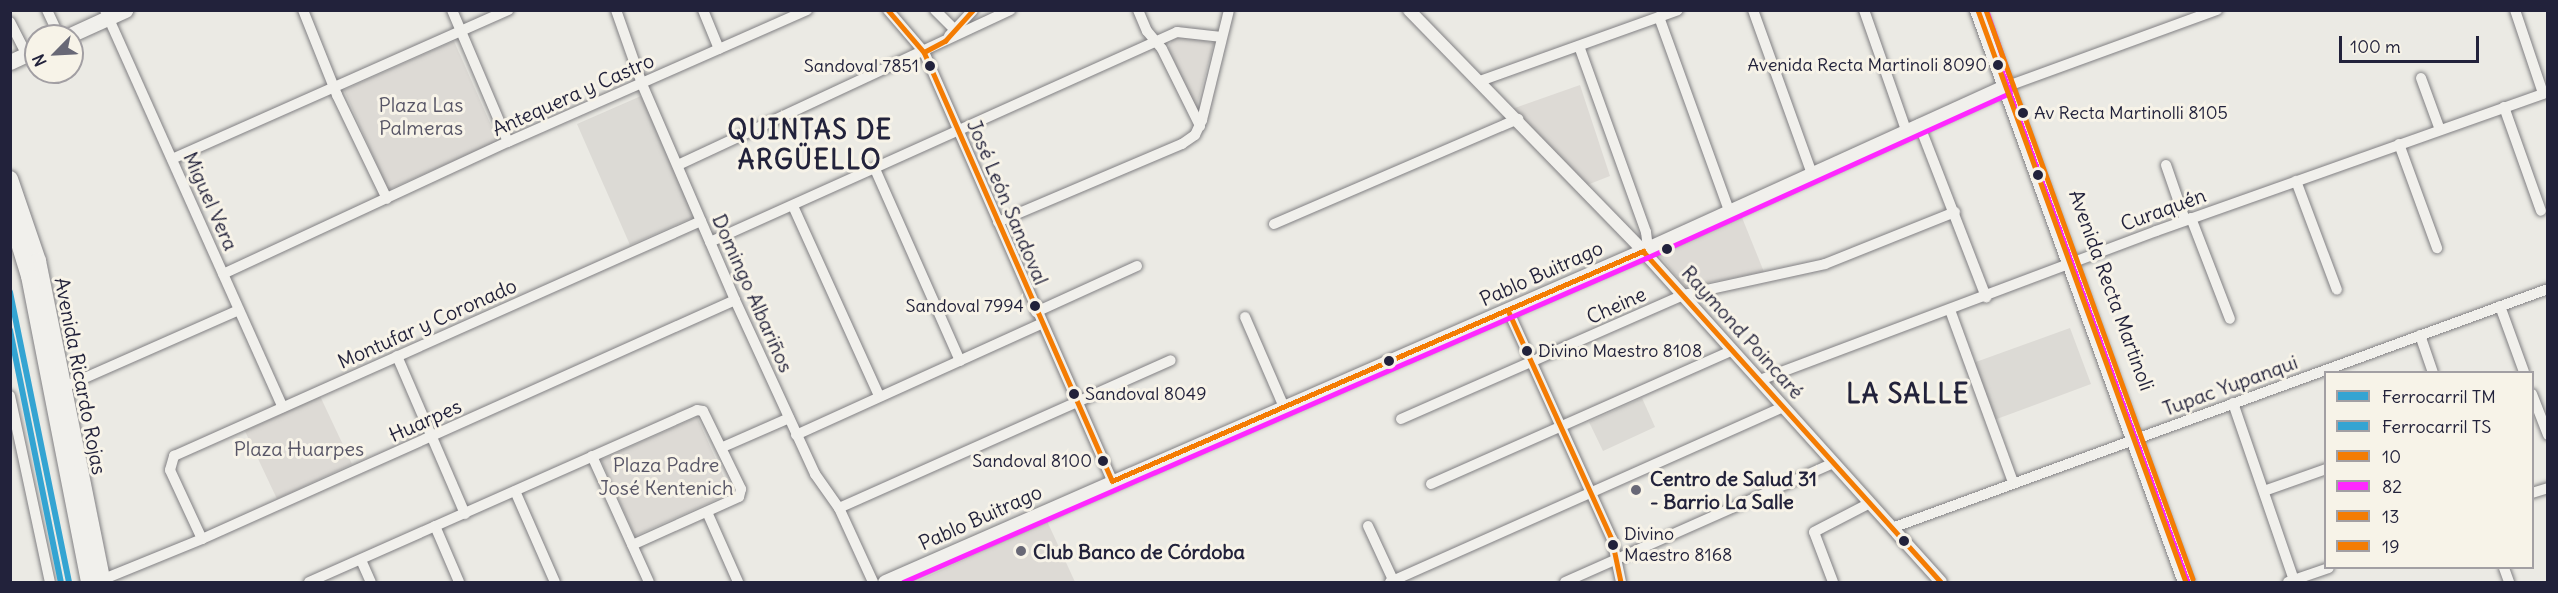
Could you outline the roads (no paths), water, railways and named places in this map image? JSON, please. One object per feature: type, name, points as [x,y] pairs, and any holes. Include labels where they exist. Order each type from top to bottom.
[{"type":"main road","points":[[84,27],[107,14],[125,10]]},
{"type":"main road","name":"Avenida Recta Martinoli","points":[[1978,10],[2010,86],[2138,437],[2196,582]]},
{"type":"main road","name":"Avenida Recta Martinoli","points":[[1989,10],[2010,86]]},
{"type":"main road","points":[[10,62],[24,55]]},
{"type":"main road","name":"Pablo Buitrago","points":[[885,582],[1112,481],[1646,250],[1912,127],[2010,86]]},
{"type":"main road","name":"Avenida Ricardo Rojas","points":[[10,179],[38,261],[97,582]]},
{"type":"main road","name":"Avenida Ricardo Rojas","points":[[10,214],[29,276],[46,372],[97,582]]},
{"type":"main road","name":"Avenida Recta Martinoli","points":[[2138,437],[2186,582]]},
{"type":"street","points":[[47,10],[53,24]]},
{"type":"street","points":[[452,10],[508,142]]},
{"type":"street","points":[[172,159],[508,10]]},
{"type":"street","name":"Domingo Albariños","points":[[616,10],[642,84],[735,300],[796,435],[820,482],[839,508],[873,582]]},
{"type":"street","points":[[704,10],[719,49]]},
{"type":"street","name":"Antequera y Castro","points":[[223,274],[508,142],[719,49],[793,13],[807,10]]},
{"type":"street","name":"José León Sandoval","points":[[888,10],[924,52],[1041,324],[1112,481]]},
{"type":"street","points":[[935,10],[955,30]]},
{"type":"street","points":[[945,40],[973,10]]},
{"type":"street","points":[[678,165],[1011,10]]},
{"type":"street","points":[[1138,10],[1200,126]]},
{"type":"street","points":[[998,222],[1182,144],[1200,126],[1229,10]]},
{"type":"street","name":"Raymond Poincaré","points":[[1409,10],[1646,250],[1683,295],[1941,582]]},
{"type":"street","points":[[1480,81],[1678,10]]},
{"type":"street","points":[[1753,10],[1812,174]]},
{"type":"street","points":[[1864,10],[1912,127],[1955,212],[1986,297]]},
{"type":"street","name":"Pablo Buitrago","points":[[2010,86],[2217,10]]},
{"type":"street","points":[[2515,10],[2545,92]]},
{"type":"street","points":[[308,12],[336,87],[387,199]]},
{"type":"street","name":"Miguel Vera","points":[[107,14],[283,407]]},
{"type":"street","points":[[1659,17],[1730,210]]},
{"type":"street","points":[[10,22],[24,42]]},
{"type":"street","points":[[710,242],[1156,41],[1186,31],[1222,37]]},
{"type":"street","points":[[1579,45],[1646,232],[1646,250]]},
{"type":"street","points":[[2421,78],[2440,130]]},
{"type":"street","name":"Curaquén","points":[[1760,380],[1986,297],[2188,219],[2545,92]]},
{"type":"street","points":[[2504,107],[2541,211]]},
{"type":"street","points":[[1274,224],[1518,119]]},
{"type":"street","points":[[2399,144],[2437,248]]},
{"type":"street","points":[[2166,165],[2230,319]]},
{"type":"street","points":[[875,169],[960,361]]},
{"type":"street","points":[[2296,181],[2337,290]]},
{"type":"street","points":[[793,206],[879,396]]},
{"type":"street","name":"Cheine","points":[[1401,419],[1683,295],[1825,264],[1955,212]]},
{"type":"street","name":"Montufar y Coronado","points":[[202,539],[170,470],[170,460],[283,407],[701,221]]},
{"type":"street","points":[[1036,312],[1137,266]]},
{"type":"street","name":"Tupac Yupanqui","points":[[1892,528],[2547,289]]},
{"type":"street","name":"Huarpes","points":[[97,582],[202,539],[735,300]]},
{"type":"street","points":[[2500,306],[2524,371]]},
{"type":"street","points":[[46,372],[62,388],[239,310]]},
{"type":"street","points":[[1508,310],[1592,491],[1616,558],[1621,582]]},
{"type":"street","points":[[1950,310],[2013,482]]},
{"type":"street","points":[[1245,317],[1284,407]]},
{"type":"street","points":[[796,435],[1041,324]]},
{"type":"street","points":[[2420,335],[2433,371]]},
{"type":"street","points":[[1431,484],[1733,350]]},
{"type":"street","points":[[397,356],[465,514]]},
{"type":"street","points":[[839,508],[1171,360]]},
{"type":"street","points":[[10,396],[50,582]]},
{"type":"street","points":[[2534,399],[2547,435]]},
{"type":"street","points":[[2233,403],[2264,491],[2291,581],[2324,569]]},
{"type":"street","points":[[1368,526],[1392,582],[1783,407]]},
{"type":"street","points":[[309,582],[697,410],[703,411],[723,447],[741,489],[739,497],[632,545]]},
{"type":"street","points":[[723,447],[789,418]]},
{"type":"street","points":[[592,456],[649,582]]},
{"type":"street","points":[[1565,582],[1833,463]]},
{"type":"street","points":[[2264,491],[2324,469]]},
{"type":"street","points":[[514,491],[555,582]]},
{"type":"street","points":[[1833,582],[1814,532],[1870,503]]},
{"type":"street","points":[[707,512],[738,582]]},
{"type":"street","points":[[435,526],[459,582]]},
{"type":"street","points":[[361,560],[370,582]]},
{"type":"rail line","name":"TM","points":[[10,292],[69,582]]},
{"type":"rail line","name":"TS","points":[[10,330],[61,582]]},
{"type":"place","name":"Avenida Recta Martinoli 8090","points":[[1998,65]]},
{"type":"place","name":"Sandoval 7851","points":[[930,66]]},
{"type":"place","name":"Av Recta Martinolli 8105","points":[[2023,113]]},
{"type":"place","name":"Sandoval 7994","points":[[1035,306]]},
{"type":"place","name":"Divino Maestro 8108","points":[[1527,351]]},
{"type":"place","name":"Sandoval 8049","points":[[1074,394]]},
{"type":"place","name":"Sandoval 8100","points":[[1103,461]]},
{"type":"place","name":"Centro de Salud 31 - Barrio La Salle","points":[[1636,490]]},
{"type":"place","name":"Divino Maestro 8168","points":[[1613,545]]},
{"type":"place","name":"Club Banco de Córdoba","points":[[1021,551]]},
{"type":"district","name":"QUINTAS DE ARGÜELLO","points":[[810,145]]},
{"type":"district","name":"LA SALLE","points":[[1908,394]]},
{"type":"park label","name":"Plaza Las Palmeras","points":[[421,116]]},
{"type":"park label","name":"Plaza Huarpes","points":[[299,448]]},
{"type":"park label","name":"Plaza Padre José Kentenich","points":[[666,476]]}]
